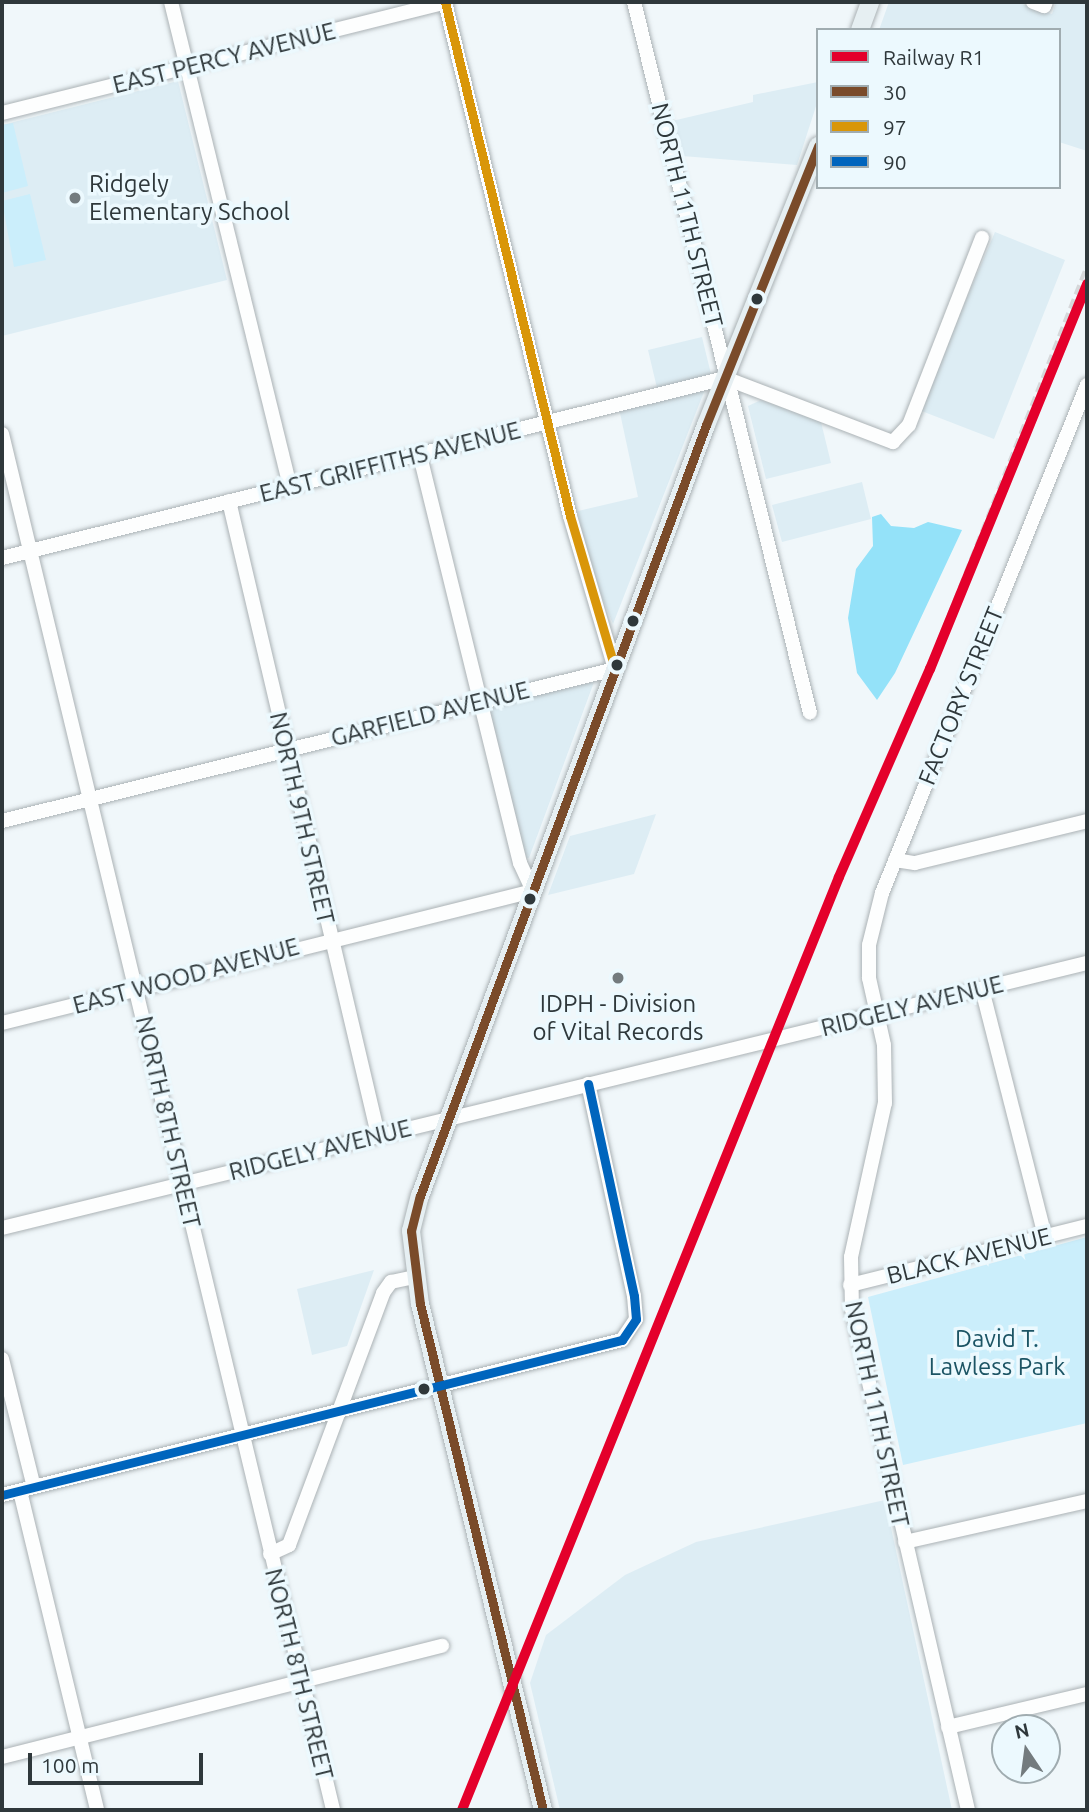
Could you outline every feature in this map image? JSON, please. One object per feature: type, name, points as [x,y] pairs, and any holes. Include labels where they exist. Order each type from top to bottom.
[{"type":"main road","points":[[861,28],[870,2]]},
{"type":"main road","points":[[543,1810],[414,1277],[410,1241],[414,1216],[615,669],[725,378],[816,151]]},
{"type":"street","points":[[171,2],[290,486]]},
{"type":"street","points":[[445,2],[569,516],[615,669]]},
{"type":"street","name":"EAST PERCY AVENUE","points":[[2,113],[445,2]]},
{"type":"street","name":"NORTH 11TH STREET","points":[[635,2],[725,378],[810,713]]},
{"type":"street","points":[[725,378],[893,442],[909,425],[982,239]]},
{"type":"street","name":"EAST GRIFFITHS AVENUE","points":[[2,558],[725,378]]},
{"type":"street","name":"FACTORY STREET","points":[[877,1014],[868,965],[870,933],[895,860],[1087,384]]},
{"type":"street","name":"NORTH 8TH STREET","points":[[2,434],[333,1810]]},
{"type":"street","points":[[420,455],[520,863],[533,891]]},
{"type":"street","name":"NORTH 9TH STREET","points":[[229,501],[377,1135]]},
{"type":"street","name":"GARFIELD AVENUE","points":[[2,821],[90,797],[615,669]]},
{"type":"street","points":[[895,860],[915,863],[1087,821]]},
{"type":"street","name":"EAST WOOD AVENUE","points":[[2,1023],[533,891]]},
{"type":"street","name":"RIDGELY AVENUE","points":[[2,1228],[1087,963]]},
{"type":"street","points":[[982,989],[1045,1236]]},
{"type":"street","name":"NORTH 11TH STREET","points":[[877,1014],[884,1045],[885,1103],[857,1225],[850,1285],[905,1542],[968,1810]]},
{"type":"street","points":[[2,1495],[440,1388],[622,1340],[636,1319],[634,1296],[588,1084]]},
{"type":"street","name":"BLACK AVENUE","points":[[850,1285],[1087,1226]]},
{"type":"street","points":[[270,1554],[289,1545],[383,1293],[391,1282],[414,1277]]},
{"type":"street","points":[[2,1359],[79,1738],[97,1810]]},
{"type":"street","points":[[905,1542],[1087,1501]]},
{"type":"street","points":[[2,1757],[442,1646]]},
{"type":"street","points":[[948,1727],[1087,1694]]},
{"type":"shaded area","points":[[889,2],[1016,2],[1052,14],[1056,2],[1087,2],[1087,151],[1061,143],[1061,28],[880,28]]},
{"type":"shaded area","points":[[178,81],[227,280],[2,336],[2,125]]},
{"type":"shaded area","points":[[816,82],[816,106],[797,165],[682,156],[672,121],[753,102],[753,95]]},
{"type":"shaded area","points":[[995,232],[1065,260],[994,439],[919,410]]},
{"type":"shaded area","points":[[702,337],[711,374],[613,624],[586,558],[578,511],[638,497],[617,399],[657,388],[648,350]]},
{"type":"shaded area","points":[[761,400],[821,422],[831,463],[766,479],[748,406]]},
{"type":"shaded area","points":[[862,482],[871,519],[782,542],[772,505]]},
{"type":"shaded area","points":[[881,514],[891,526],[914,528],[928,522],[962,530],[895,673],[877,700],[857,673],[848,618],[856,569],[873,546],[872,517]]},
{"type":"shaded area","points":[[594,682],[529,858],[526,858],[488,706]]},
{"type":"shaded area","points":[[656,814],[634,874],[548,895],[570,836]]},
{"type":"shaded area","points":[[374,1270],[347,1346],[312,1355],[297,1289]]},
{"type":"shaded area","points":[[885,1500],[952,1810],[560,1810],[530,1683],[546,1635],[625,1575],[696,1542]]},
{"type":"green space","points":[[13,123],[28,186],[2,193],[2,125]]},
{"type":"green space","points":[[30,194],[46,260],[14,267],[2,201]]},
{"type":"green space","name":"David T. Lawless Park","points":[[1087,1237],[1087,1423],[903,1465],[868,1297]]},
{"type":"railway","points":[[899,741],[1087,265]]},
{"type":"rail line","name":"R1","points":[[462,1810],[839,877],[930,669],[1087,284]]},
{"type":"transit line","name":"97","points":[[445,2],[570,516],[615,669]]},
{"type":"transit line","name":"30","points":[[543,1810],[420,1304],[411,1231],[420,1196],[706,425],[816,151]]},
{"type":"transit line","name":"90","points":[[2,1495],[622,1340],[636,1319],[634,1296],[588,1084]]},
{"type":"place","name":"Ridgely Elementary School","points":[[75,198]]},
{"type":"place","name":"IDPH - Division of Vital Records","points":[[618,978]]}]
